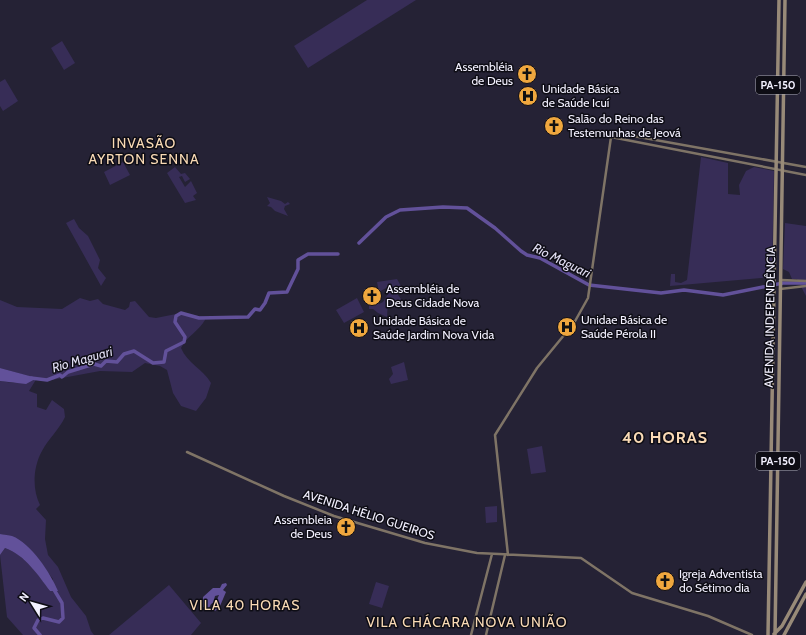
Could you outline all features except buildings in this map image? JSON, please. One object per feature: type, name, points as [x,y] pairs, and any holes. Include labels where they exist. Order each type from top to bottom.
[{"type":"main road","name":"AVENIDA INDEPENDÊNCIA","points":[[768,635],[779,0]]},
{"type":"main road","name":"AVENIDA INDEPENDÊNCIA","points":[[774,635],[782,215],[784,0]]},
{"type":"main road","points":[[777,119],[783,120]]},
{"type":"main road","points":[[617,139],[619,134]]},
{"type":"main road","points":[[611,137],[619,134],[806,167]]},
{"type":"main road","points":[[611,137],[806,175]]},
{"type":"main road","points":[[486,635],[507,555],[495,435],[537,368],[574,323],[586,302],[591,282],[611,137]]},
{"type":"main road","points":[[792,172],[793,164]]},
{"type":"main road","points":[[775,212],[782,215]]},
{"type":"main road","points":[[780,280],[806,281]]},
{"type":"main road","points":[[780,288],[806,286]]},
{"type":"main road","name":"AVENIDA HÉLIO GUEIROS","points":[[187,452],[284,496],[341,518],[438,547],[492,554],[580,558],[632,593],[708,616],[752,635]]},
{"type":"main road","points":[[771,486],[777,486]]},
{"type":"main road","points":[[471,635],[492,554]]},
{"type":"main road","points":[[774,635],[782,626],[806,582]]},
{"type":"main road","points":[[785,634],[806,594]]},
{"type":"shaded area","points":[[367,0],[416,0],[308,68],[294,46]]},
{"type":"shaded area","points":[[62,41],[75,63],[64,70],[51,48]]},
{"type":"shaded area","points":[[5,79],[18,101],[3,111],[0,106],[0,82]]},
{"type":"shaded area","points":[[701,157],[728,163],[728,194],[740,195],[739,185],[746,171],[754,167],[774,171],[772,277],[670,286],[671,274],[675,274],[675,282],[681,283],[687,280]]},
{"type":"shaded area","points":[[123,162],[130,175],[110,185],[104,172]]},
{"type":"shaded area","points":[[175,167],[181,174],[185,173],[190,179],[185,182],[182,176],[179,177],[185,187],[191,181],[197,193],[193,196],[196,200],[185,203],[167,173]]},
{"type":"shaded area","points":[[267,197],[281,201],[285,204],[288,202],[290,204],[285,206],[284,209],[288,216],[267,206],[270,203]]},
{"type":"shaded area","points":[[74,219],[79,228],[88,236],[100,260],[98,268],[106,278],[101,286],[66,223]]},
{"type":"shaded area","points":[[785,223],[806,226],[806,296],[797,279],[792,279],[789,272],[783,269]]},
{"type":"shaded area","points":[[397,279],[401,286],[396,287],[395,291],[401,299],[397,304],[392,299],[388,301],[387,317],[373,309],[369,309],[369,305],[373,300],[376,300],[379,304],[383,302],[388,294],[386,288],[379,292],[377,282]]},
{"type":"shaded area","points":[[80,298],[90,301],[98,299],[103,304],[125,310],[129,307],[130,302],[135,301],[149,317],[156,318],[181,313],[204,317],[205,320],[200,327],[186,340],[181,348],[187,358],[208,378],[211,383],[206,398],[196,411],[181,406],[173,393],[167,370],[160,366],[145,363],[132,372],[100,371],[46,381],[37,378],[29,391],[37,394],[37,407],[46,410],[52,400],[64,409],[65,417],[44,447],[39,457],[35,471],[35,485],[37,499],[40,505],[36,509],[46,520],[45,539],[48,555],[58,567],[71,597],[86,616],[91,631],[94,635],[23,635],[7,617],[0,555],[5,548],[19,555],[36,572],[50,591],[53,579],[30,550],[17,540],[0,534],[0,381],[14,383],[36,378],[0,368],[0,300],[17,307],[62,309]]},
{"type":"shaded area","points":[[357,298],[364,312],[344,323],[336,310]]},
{"type":"shaded area","points":[[404,362],[408,380],[391,384],[389,379],[393,374],[391,367]]},
{"type":"shaded area","points":[[0,368],[37,378],[26,384],[0,381]]},
{"type":"shaded area","points":[[542,446],[546,472],[531,474],[527,449]]},
{"type":"shaded area","points":[[497,506],[497,522],[486,523],[485,507]]},
{"type":"shaded area","points":[[0,534],[12,536],[26,545],[40,560],[51,576],[58,591],[50,591],[25,560],[19,555],[5,548],[0,555]]},
{"type":"shaded area","points":[[376,582],[389,586],[382,608],[369,604]]},
{"type":"shaded area","points":[[226,583],[227,585],[223,590],[226,592],[220,606],[215,611],[212,611],[219,595],[215,596],[215,602],[211,604],[209,608],[203,607],[203,597],[213,588],[220,588],[222,584]]},
{"type":"shaded area","points":[[169,585],[201,623],[191,635],[109,635]]},
{"type":"waterway","name":"Rio Maguari","points":[[359,243],[386,217],[400,210],[443,207],[467,208],[495,228],[527,255],[540,258],[589,285],[661,293],[684,290],[723,295],[783,283],[806,283]]},
{"type":"waterway","name":"Rio Maguari","points":[[31,378],[47,380],[60,375],[62,377],[68,372],[94,364],[101,366],[106,361],[117,362],[124,354],[134,351],[153,363],[164,362],[166,351],[184,342],[185,337],[175,322],[176,316],[181,313],[199,318],[248,317],[255,309],[260,310],[269,293],[287,292],[298,269],[298,260],[308,254],[338,254]]},
{"type":"waterway","points":[[40,635],[34,628],[38,620],[43,618],[59,622],[63,618],[62,603],[53,588]]},
{"type":"place","name":"Assembléia de Deus","points":[[527,74]]},
{"type":"place","name":"Unidade Básica de Saúde Icuí","points":[[528,96]]},
{"type":"place","name":"Salão do Reino das Testemunhas de Jeová","points":[[554,126]]},
{"type":"place","name":"Assembléia de Deus Cidade Nova","points":[[372,296]]},
{"type":"place","name":"Unidae Básica de Saúde Pérola II","points":[[567,327]]},
{"type":"place","name":"Unidade Básica de Saúde Jardim Nova Vida","points":[[359,328]]},
{"type":"place","name":"Assembleia de Deus","points":[[346,527]]},
{"type":"place","name":"Igreja Adventista do Sétimo dia","points":[[665,581]]},
{"type":"district","name":"INVASÃO AYRTON SENNA","points":[[144,152]]},
{"type":"district","name":"40 HORAS","points":[[665,437]]},
{"type":"district","name":"VILA 40 HORAS","points":[[245,605]]},
{"type":"district","name":"VILA CHÁCARA NOVA UNIÃO","points":[[467,622]]}]
